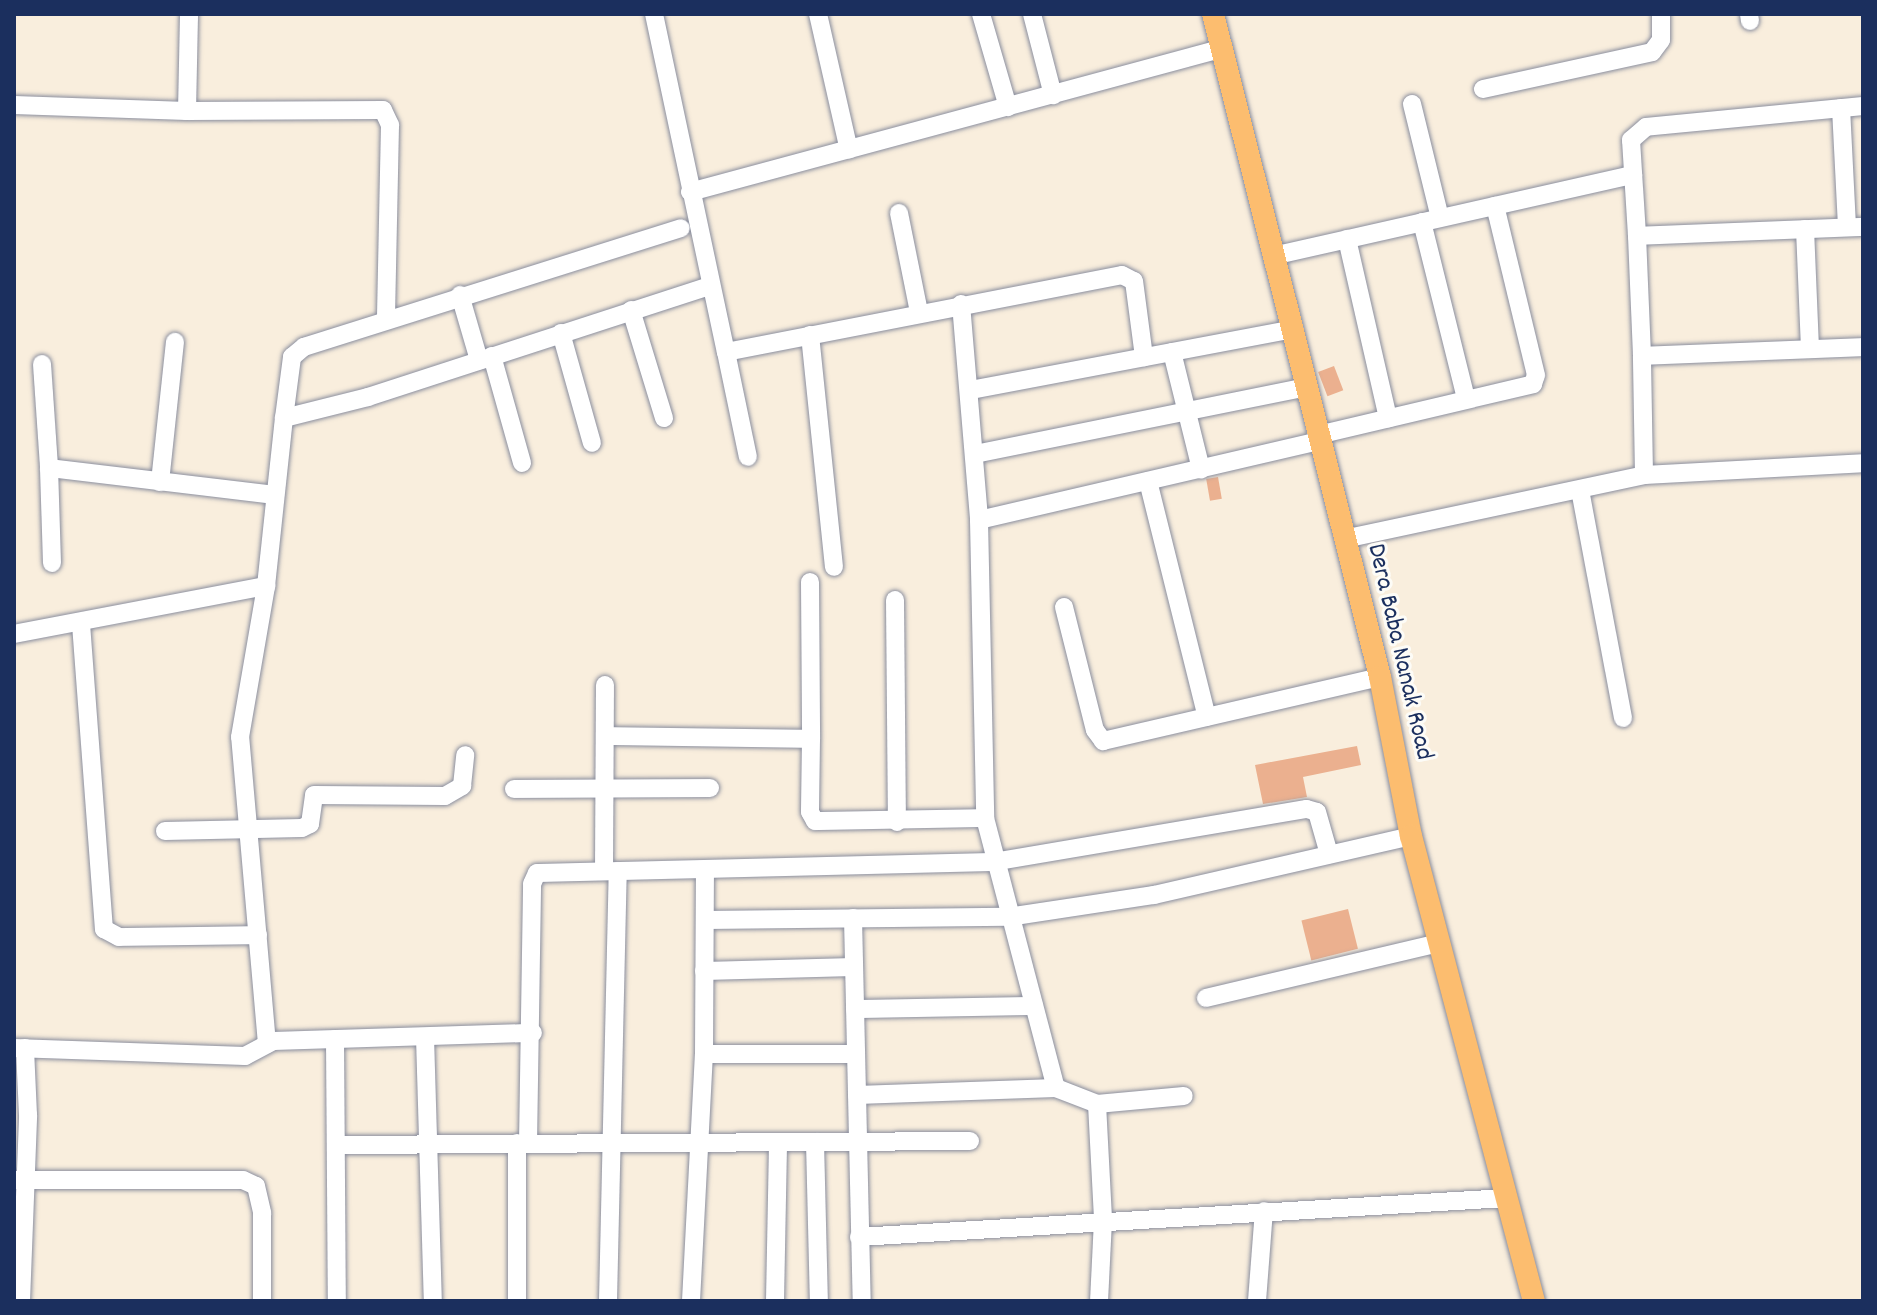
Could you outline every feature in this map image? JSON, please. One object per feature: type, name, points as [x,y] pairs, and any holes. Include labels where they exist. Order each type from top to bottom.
[{"type":"main road","name":"Dera Baba Nanak Road","points":[[1213,14],[1277,255],[1318,438],[1380,677],[1411,836],[1534,1301]]},
{"type":"street","points":[[187,111],[189,14]]},
{"type":"street","points":[[654,14],[709,286],[748,457]]},
{"type":"street","points":[[818,14],[849,150]]},
{"type":"street","points":[[981,14],[1008,107]]},
{"type":"street","points":[[1032,14],[1053,95]]},
{"type":"street","points":[[1483,89],[1652,52],[1661,40],[1661,14]]},
{"type":"street","points":[[690,192],[1220,49]]},
{"type":"street","points":[[1412,104],[1466,399]]},
{"type":"street","points":[[14,105],[187,111],[383,110],[390,125],[386,318]]},
{"type":"street","points":[[1644,475],[1642,356],[1631,140],[1646,127],[1863,106]]},
{"type":"street","points":[[1637,236],[1855,227],[1841,108]]},
{"type":"street","points":[[1277,255],[1633,175]]},
{"type":"street","points":[[979,520],[1201,469],[1535,380],[1495,206]]},
{"type":"street","points":[[899,213],[919,312]]},
{"type":"street","points":[[21,1301],[18,1180],[28,1115],[19,1048],[245,1056],[261,1052],[267,1044],[240,737],[266,586],[290,366],[296,351],[386,318],[681,228]]},
{"type":"street","points":[[1805,229],[1810,349]]},
{"type":"street","points":[[1347,239],[1388,418]]},
{"type":"street","points":[[726,352],[961,304],[1129,276],[1134,281],[1144,357]]},
{"type":"street","points":[[284,418],[709,286]]},
{"type":"street","points":[[460,295],[522,463]]},
{"type":"street","points":[[961,304],[971,390],[979,520],[985,818],[993,862],[1056,1088]]},
{"type":"street","points":[[631,310],[664,418]]},
{"type":"street","points":[[971,390],[1294,329]]},
{"type":"street","points":[[561,333],[592,443]]},
{"type":"street","points":[[810,335],[834,567]]},
{"type":"street","points":[[160,482],[175,342]]},
{"type":"street","points":[[1642,356],[1863,347]]},
{"type":"street","points":[[1172,352],[1201,469]]},
{"type":"street","points":[[42,364],[52,563]]},
{"type":"street","points":[[975,454],[1306,387]]},
{"type":"street","points":[[1344,539],[1644,475],[1863,463]]},
{"type":"street","points":[[49,468],[274,495]]},
{"type":"street","points":[[1148,481],[1207,717]]},
{"type":"street","points":[[1580,490],[1623,718]]},
{"type":"street","points":[[810,582],[810,812],[815,821],[897,822],[985,818]]},
{"type":"street","points":[[14,634],[81,624],[266,586]]},
{"type":"street","points":[[895,600],[897,822]]},
{"type":"street","points":[[1064,607],[1095,730],[1103,741],[1380,677]]},
{"type":"street","points":[[81,624],[104,929],[119,937],[258,935]]},
{"type":"street","points":[[605,685],[604,788],[611,871],[608,1301]]},
{"type":"street","points":[[605,736],[811,739]]},
{"type":"street","points":[[165,831],[307,826],[314,795],[456,793],[465,776],[465,755]]},
{"type":"street","points":[[514,789],[710,788]]},
{"type":"street","points":[[517,1301],[522,1143],[533,1033],[533,877],[545,871],[705,871],[993,862],[1307,809],[1317,812],[1329,854]]},
{"type":"street","points":[[705,920],[1008,917],[1154,895],[1411,836]]},
{"type":"street","points":[[691,1301],[704,1054],[705,871]]},
{"type":"street","points":[[853,918],[862,1301]]},
{"type":"street","points":[[1206,998],[1438,943]]},
{"type":"street","points":[[704,971],[854,967]]},
{"type":"street","points":[[855,1009],[1034,1006]]},
{"type":"street","points":[[267,1044],[533,1033]]},
{"type":"street","points":[[425,1037],[431,1144],[433,1301]]},
{"type":"street","points":[[335,1039],[339,1145],[337,1301]]},
{"type":"street","points":[[704,1054],[856,1054]]},
{"type":"street","points":[[857,1095],[1056,1088],[1097,1104],[1184,1096]]},
{"type":"street","points":[[1097,1104],[1103,1220],[1099,1301]]},
{"type":"street","points":[[339,1145],[970,1141]]},
{"type":"street","points":[[815,1142],[819,1301]]},
{"type":"street","points":[[775,1301],[778,1143]]},
{"type":"street","points":[[18,1180],[243,1180],[256,1186],[262,1213],[262,1301]]},
{"type":"street","points":[[859,1237],[1506,1198]]},
{"type":"street","points":[[1257,1301],[1264,1211]]},
{"type":"building","points":[[1334,366],[1343,390],[1327,396],[1318,372]]},
{"type":"building","points":[[1218,477],[1222,499],[1210,501],[1206,479]]},
{"type":"building","points":[[1357,746],[1361,765],[1303,777],[1307,797],[1263,804],[1255,765]]},
{"type":"building","points":[[1348,909],[1358,949],[1311,960],[1301,921]]}]
